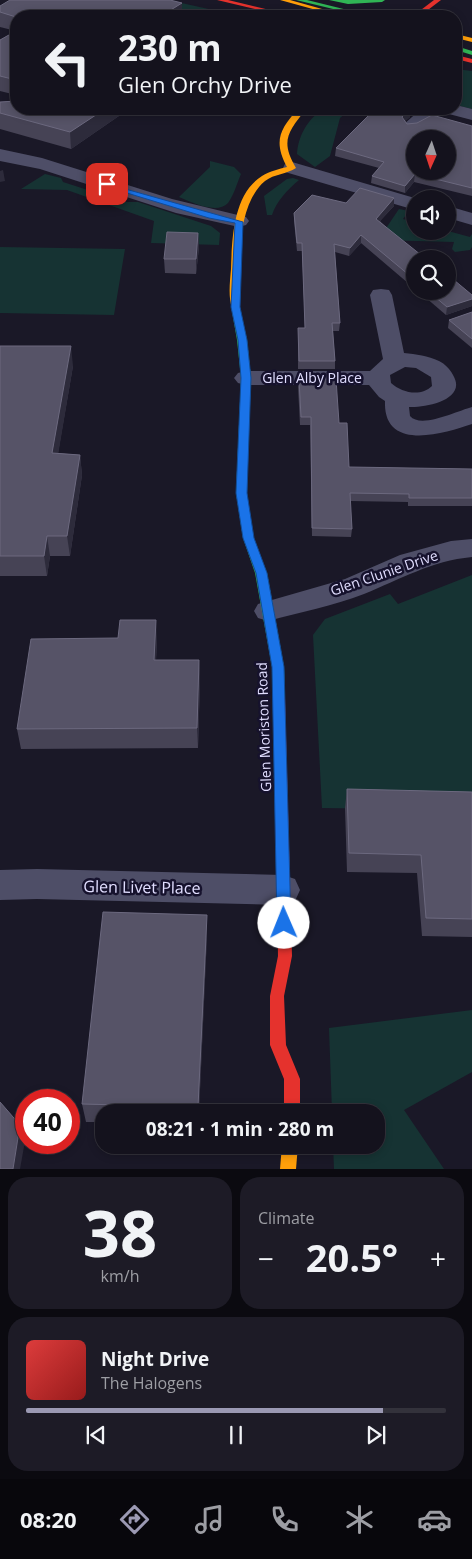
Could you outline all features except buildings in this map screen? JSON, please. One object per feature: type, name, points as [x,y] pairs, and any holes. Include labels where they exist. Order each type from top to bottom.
[{"type":"street","points":[[220,0],[265,10]]},
{"type":"street","points":[[283,0],[321,10]]},
{"type":"street","points":[[299,0],[343,10]]},
{"type":"street","points":[[332,0],[348,2],[382,0]]},
{"type":"street","points":[[424,10],[438,0]]},
{"type":"street","points":[[297,115],[288,126],[282,138],[284,158],[292,168],[338,184],[406,202]]},
{"type":"street","points":[[412,125],[424,115]]},
{"type":"street","points":[[0,155],[26,159],[158,202],[212,217],[239,222]]},
{"type":"street","name":"Glen Moriston Road","points":[[292,168],[269,175],[259,182],[250,194],[239,222],[235,307],[242,340],[246,378],[241,493],[248,538],[261,573],[278,667],[285,956],[277,996],[278,1045],[292,1079],[292,1104]]},
{"type":"street","points":[[456,214],[472,219]]},
{"type":"street","points":[[381,295],[395,362],[414,360],[432,365],[444,375],[445,386],[440,393],[432,398],[408,400],[397,397],[398,417],[405,426],[413,428],[443,426],[472,415]]},
{"type":"street","name":"Glen Alby Place","points":[[395,362],[383,368],[378,378],[387,392],[397,397]]},
{"type":"street","name":"Glen Alby Place","points":[[246,378],[378,378]]},
{"type":"street","points":[[445,386],[472,405]]},
{"type":"street","name":"Glen Clunie Drive","points":[[268,611],[353,587],[410,562],[451,550],[472,548]]},
{"type":"street","name":"Glen Livet Place","points":[[0,885],[37,884],[283,890]]},
{"type":"street","points":[[288,1169],[289,1154]]},
{"type":"green space","points":[[168,0],[213,10],[174,10]]},
{"type":"green space","points":[[462,70],[472,71],[472,109],[462,106]]},
{"type":"green space","points":[[316,115],[343,115],[340,118],[330,156],[315,167],[297,154],[302,134]]},
{"type":"green space","points":[[210,161],[234,167],[241,174],[228,203],[217,208],[197,204],[179,197],[210,167]]},
{"type":"green space","points":[[45,174],[61,178],[63,182],[125,202],[138,202],[211,226],[220,233],[219,245],[151,243],[154,221],[67,190],[21,189]]},
{"type":"green space","points":[[287,179],[299,180],[276,205],[272,215],[267,215],[264,196]]},
{"type":"green space","points":[[399,209],[406,210],[406,215],[403,219],[406,220],[406,240],[456,240],[456,233],[470,237],[472,234],[472,247],[470,250],[456,252],[456,250],[452,249],[454,242],[378,240]]},
{"type":"green space","points":[[0,247],[125,249],[114,315],[0,313]]},
{"type":"green space","points":[[472,575],[472,810],[322,808],[313,635],[325,619],[390,594],[398,604]]},
{"type":"green space","points":[[472,1010],[472,1072],[404,1110],[444,1169],[334,1169],[333,1154],[385,1154],[385,1104],[332,1104],[329,1028]]},
{"type":"traffic: fast","points":[[299,0],[343,10]]},
{"type":"traffic: fast","points":[[332,0],[348,2],[382,0]]},
{"type":"traffic: fast","points":[[462,50],[472,53]]},
{"type":"traffic: fast","points":[[235,306],[242,340],[246,378],[241,493],[248,538],[261,573],[278,667],[279,698]]},
{"type":"traffic: slow","points":[[283,0],[321,10]]},
{"type":"traffic: slow","points":[[462,38],[472,40]]},
{"type":"traffic: slow","points":[[235,306],[237,240],[244,206],[251,192],[260,181],[271,174],[292,168],[284,151],[283,143],[286,130],[297,115]]},
{"type":"traffic: slow","points":[[288,1169],[289,1154]]},
{"type":"traffic: jam","points":[[220,0],[265,10]]},
{"type":"traffic: jam","points":[[424,10],[438,0]]},
{"type":"traffic: jam","points":[[462,58],[472,61]]},
{"type":"traffic: jam","points":[[279,698],[285,956],[277,996],[278,1045],[292,1079],[292,1104]]},
{"type":"route","points":[[107,184],[158,202],[212,217],[239,222],[235,307],[242,340],[246,378],[241,493],[248,538],[261,573],[278,667],[284,923]]}]
